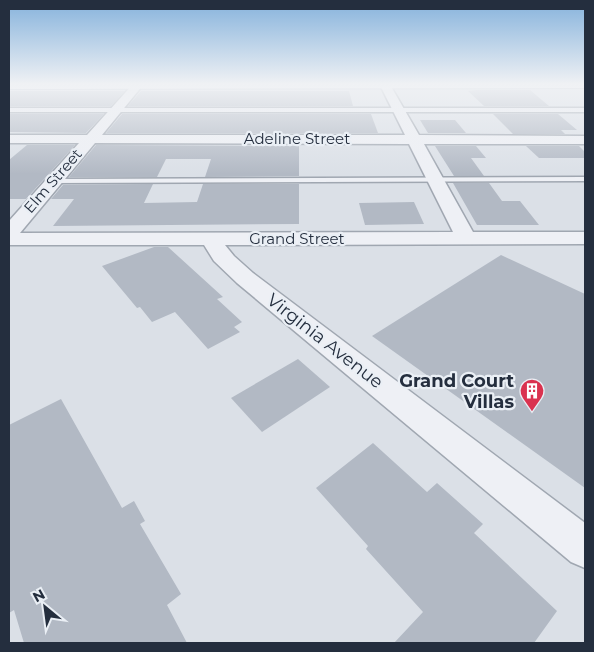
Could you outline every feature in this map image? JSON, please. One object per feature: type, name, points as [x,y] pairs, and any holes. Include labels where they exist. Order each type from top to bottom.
[{"type":"street","name":"Elm Street","points":[[9,233],[113,113]]},
{"type":"street","points":[[400,113],[466,238]]},
{"type":"street","name":"Adeline Street","points":[[9,139],[585,140]]},
{"type":"street","name":"Grand Street","points":[[9,239],[585,238]]},
{"type":"street","name":"Virginia Avenue","points":[[212,240],[216,250],[222,257],[245,278],[585,548]]},
{"type":"lane","points":[[53,181],[585,179]]},
{"type":"building","points":[[9,114],[104,114],[86,133],[9,132]]},
{"type":"building","points":[[122,114],[371,114],[378,133],[106,133]]},
{"type":"building","points":[[493,114],[558,114],[577,130],[561,130],[565,134],[513,134]]},
{"type":"building","points":[[420,120],[455,120],[466,133],[428,133]]},
{"type":"building","points":[[27,145],[75,145],[26,199],[9,199],[9,160]]},
{"type":"building","points":[[96,145],[299,146],[299,176],[205,177],[211,159],[166,159],[157,177],[69,177]]},
{"type":"building","points":[[435,146],[476,146],[486,158],[471,158],[484,176],[454,176]]},
{"type":"building","points":[[526,146],[579,146],[585,152],[585,158],[539,158]]},
{"type":"building","points":[[453,183],[489,183],[502,201],[520,201],[539,225],[477,225]]},
{"type":"building","points":[[153,184],[144,203],[197,202],[203,184],[299,184],[299,224],[53,226],[74,199],[51,199],[63,185]]},
{"type":"building","points":[[414,202],[424,224],[365,225],[359,203]]},
{"type":"building","points":[[154,247],[168,247],[223,297],[217,299],[242,322],[234,327],[240,332],[208,349],[175,312],[152,322],[140,307],[137,308],[102,266]]},
{"type":"building","name":"Grand Court Villas","points":[[501,255],[585,294],[585,488],[372,336]]},
{"type":"building","points":[[298,359],[330,387],[262,432],[231,398]]},
{"type":"building","points":[[61,399],[122,508],[134,501],[145,521],[140,524],[181,594],[167,605],[187,643],[24,643],[14,610],[9,613],[9,425]]},
{"type":"building","points":[[373,443],[427,492],[437,483],[483,524],[474,533],[557,611],[534,643],[394,643],[423,612],[366,549],[368,546],[316,488]]},
{"type":"place","name":"Grand Court Villas","points":[[532,412]]}]
